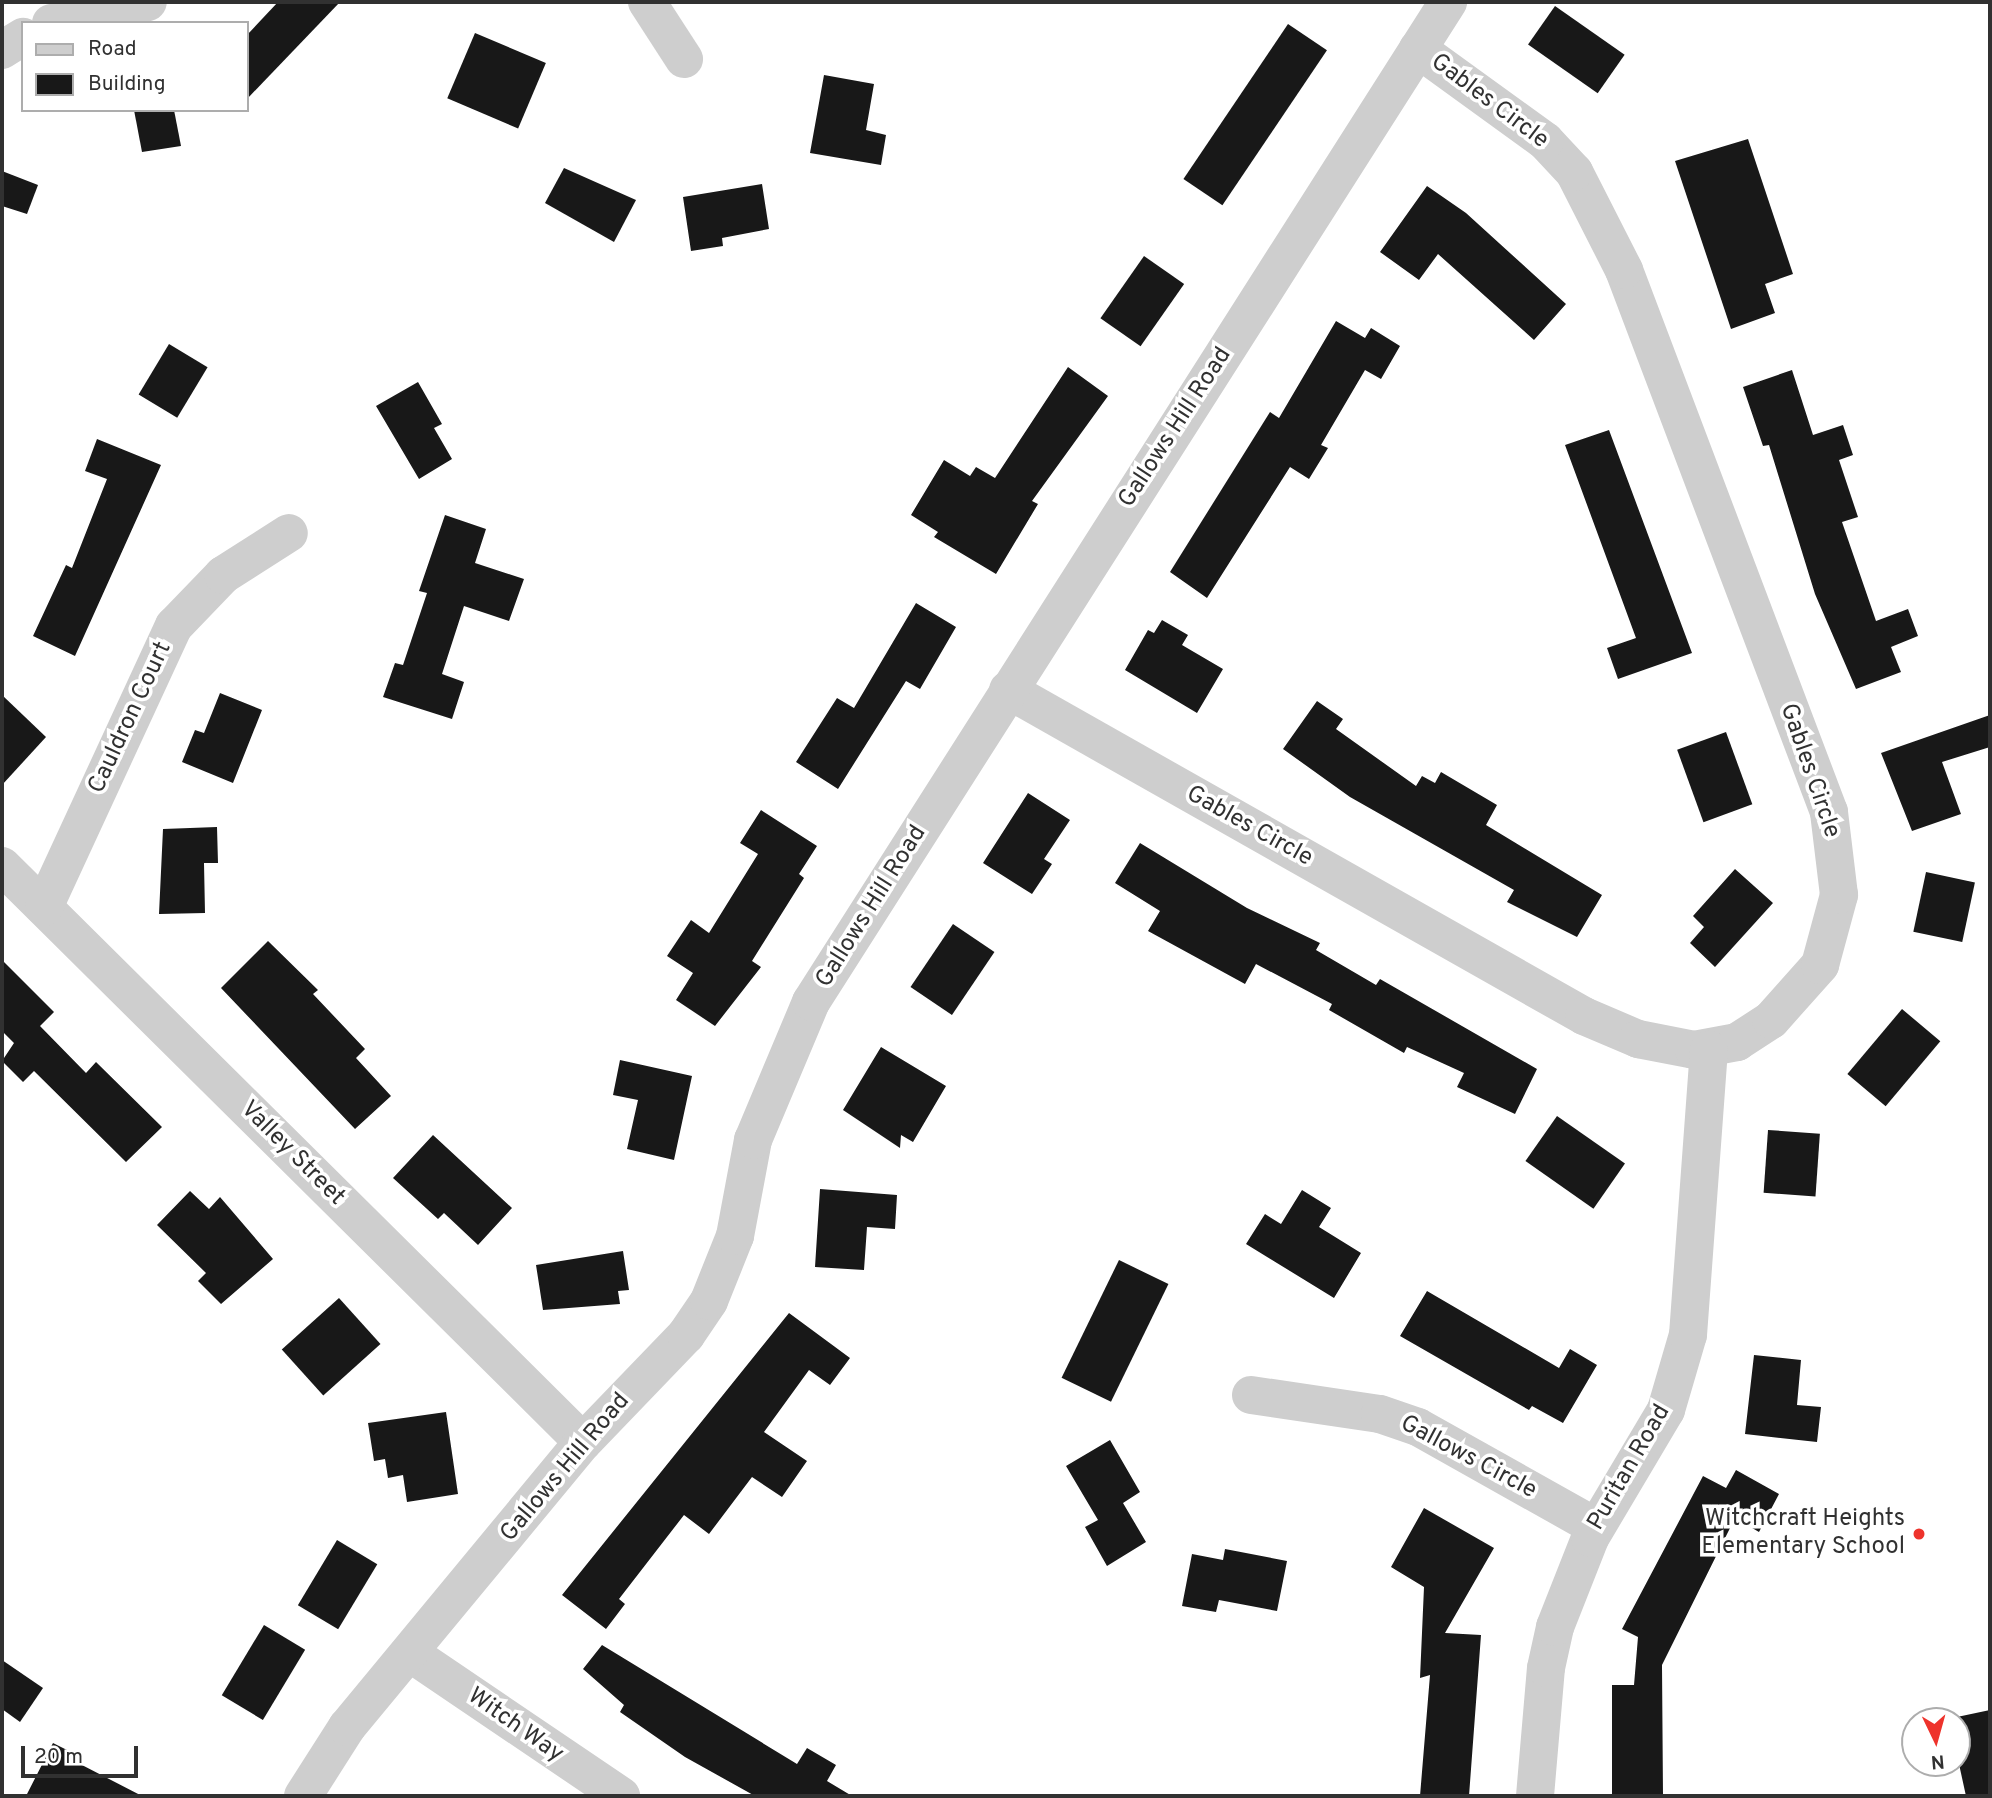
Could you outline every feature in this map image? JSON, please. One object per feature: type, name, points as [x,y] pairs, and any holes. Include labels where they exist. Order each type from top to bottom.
[{"type":"street","points":[[60,21],[148,2]]},
{"type":"street","points":[[647,2],[684,59]]},
{"type":"street","name":"Gallows Hill Road","points":[[303,1796],[347,1727],[583,1442],[685,1335],[709,1301],[735,1236],[753,1140],[811,1003],[1448,2]]},
{"type":"street","points":[[2,50],[21,38]]},
{"type":"street","name":"Gables Circle","points":[[1008,691],[1584,1016],[1638,1039],[1709,1050],[1737,1042],[1771,1020],[1820,965],[1833,932],[1839,886],[1829,812],[1597,211],[1574,172],[1545,141],[1418,49]]},
{"type":"street","name":"Cauldron Court","points":[[44,908],[174,626],[223,575],[289,533]]},
{"type":"street","name":"Valley Street","points":[[2,866],[583,1442]]},
{"type":"street","name":"Puritan Road","points":[[1535,1796],[1552,1641],[1596,1527],[1650,1443],[1681,1361],[1695,1294],[1709,1050]]},
{"type":"street","name":"Gallows Circle","points":[[1251,1395],[1411,1424],[1596,1527]]},
{"type":"street","name":"Witch Way","points":[[410,1653],[621,1796]]},
{"type":"building","points":[[278,2],[340,2],[248,98],[248,34]]},
{"type":"building","points":[[1555,6],[1625,55],[1598,93],[1528,45]]},
{"type":"building","points":[[1288,24],[1327,50],[1222,205],[1183,179]]},
{"type":"building","points":[[475,33],[546,63],[518,128],[447,98]]},
{"type":"building","points":[[824,75],[874,84],[866,130],[886,135],[881,165],[810,153]]},
{"type":"building","points":[[134,112],[174,112],[181,146],[142,152]]},
{"type":"building","points":[[1748,139],[1793,274],[1765,284],[1775,313],[1731,329],[1675,161]]},
{"type":"building","points":[[564,168],[636,200],[614,242],[545,203]]},
{"type":"building","points":[[2,171],[38,185],[27,214],[2,206]]},
{"type":"building","points":[[762,184],[769,229],[722,238],[723,246],[691,251],[683,197]]},
{"type":"building","points":[[1427,186],[1466,213],[1566,304],[1534,340],[1438,254],[1419,280],[1380,252]]},
{"type":"building","points":[[1144,256],[1184,284],[1141,346],[1100,318]]},
{"type":"building","points":[[1336,321],[1365,338],[1371,328],[1400,346],[1381,379],[1365,370],[1321,445],[1328,448],[1309,479],[1290,467],[1207,598],[1170,572],[1270,412],[1279,418]]},
{"type":"building","points":[[169,344],[208,367],[177,418],[139,395]]},
{"type":"building","points":[[1068,367],[1108,396],[1032,501],[1038,504],[996,574],[934,537],[938,532],[911,515],[944,460],[970,476],[976,467],[995,478]]},
{"type":"building","points":[[1792,370],[1813,435],[1843,425],[1853,455],[1839,460],[1858,517],[1842,522],[1876,621],[1908,609],[1918,636],[1891,647],[1901,672],[1856,689],[1815,594],[1769,445],[1763,446],[1743,387]]},
{"type":"building","points":[[418,382],[442,424],[434,428],[452,459],[419,479],[376,406]]},
{"type":"building","points":[[1609,430],[1692,653],[1618,679],[1607,648],[1636,638],[1565,445]]},
{"type":"building","points":[[97,439],[161,465],[75,656],[33,636],[66,565],[72,568],[107,479],[85,471]]},
{"type":"building","points":[[445,515],[486,529],[475,563],[524,579],[509,621],[464,606],[442,674],[464,682],[452,719],[383,697],[395,663],[403,665],[427,593],[419,591]]},
{"type":"building","points":[[916,603],[956,627],[920,689],[906,681],[838,789],[796,762],[837,698],[854,708]]},
{"type":"building","points":[[1162,620],[1188,635],[1182,645],[1223,669],[1197,713],[1125,670],[1148,630],[1154,633]]},
{"type":"building","points":[[220,693],[262,710],[233,783],[182,762],[195,730],[204,733]]},
{"type":"building","points":[[2,695],[46,737],[2,785]]},
{"type":"building","points":[[1317,701],[1343,719],[1336,729],[1416,786],[1422,776],[1435,783],[1441,772],[1497,805],[1486,825],[1602,895],[1577,937],[1507,902],[1514,890],[1350,797],[1283,749]]},
{"type":"building","points":[[1990,715],[1990,747],[1942,762],[1961,814],[1912,831],[1881,753]]},
{"type":"building","points":[[1726,732],[1752,804],[1703,822],[1677,750]]},
{"type":"building","points":[[1028,793],[1070,820],[1044,859],[1052,864],[1032,894],[983,863]]},
{"type":"building","points":[[761,810],[817,846],[799,874],[804,878],[752,961],[761,967],[715,1026],[676,1000],[693,973],[667,956],[691,920],[709,933],[758,854],[740,843]]},
{"type":"building","points":[[217,827],[218,863],[204,863],[205,913],[159,914],[163,829]]},
{"type":"building","points":[[1140,843],[1247,908],[1320,943],[1316,950],[1376,985],[1380,979],[1537,1069],[1515,1114],[1457,1087],[1464,1073],[1407,1047],[1404,1053],[1329,1010],[1332,1004],[1256,964],[1245,984],[1148,931],[1160,911],[1115,883]]},
{"type":"building","points":[[1735,869],[1773,903],[1715,967],[1690,943],[1704,927],[1693,916]]},
{"type":"building","points":[[1926,872],[1975,882],[1962,942],[1913,932]]},
{"type":"building","points":[[953,924],[994,952],[952,1015],[911,987]]},
{"type":"building","points":[[268,941],[318,990],[313,994],[365,1049],[356,1058],[391,1096],[355,1129],[221,988]]},
{"type":"building","points":[[2,960],[54,1012],[40,1026],[86,1073],[96,1062],[162,1127],[126,1162],[34,1071],[23,1082],[2,1061],[14,1043],[2,1031]]},
{"type":"building","points":[[1902,1009],[1940,1041],[1886,1106],[1847,1074]]},
{"type":"building","points":[[881,1047],[946,1086],[913,1142],[901,1135],[900,1148],[843,1110]]},
{"type":"building","points":[[620,1060],[692,1076],[674,1160],[627,1149],[638,1100],[613,1095]]},
{"type":"building","points":[[1557,1116],[1625,1164],[1593,1209],[1525,1161]]},
{"type":"building","points":[[1768,1130],[1820,1134],[1815,1196],[1764,1193]]},
{"type":"building","points":[[433,1135],[512,1208],[478,1245],[444,1213],[438,1219],[393,1178]]},
{"type":"building","points":[[820,1189],[897,1195],[895,1229],[867,1227],[864,1270],[815,1267]]},
{"type":"building","points":[[1302,1190],[1331,1208],[1319,1227],[1361,1253],[1334,1298],[1246,1244],[1265,1214],[1281,1224]]},
{"type":"building","points":[[190,1191],[209,1209],[220,1197],[273,1259],[221,1304],[198,1281],[206,1273],[157,1225]]},
{"type":"building","points":[[623,1251],[629,1290],[618,1291],[620,1304],[543,1310],[536,1265]]},
{"type":"building","points":[[1119,1260],[1168,1284],[1111,1402],[1062,1378]]},
{"type":"building","points":[[1427,1291],[1559,1368],[1570,1349],[1597,1365],[1563,1423],[1532,1406],[1529,1410],[1400,1336]]},
{"type":"building","points":[[339,1298],[380,1344],[323,1396],[282,1350]]},
{"type":"building","points":[[789,1313],[850,1358],[830,1385],[809,1370],[764,1432],[807,1461],[782,1497],[752,1477],[709,1534],[684,1515],[619,1599],[625,1604],[606,1629],[562,1595]]},
{"type":"building","points":[[1754,1355],[1801,1360],[1797,1405],[1821,1407],[1817,1442],[1745,1434]]},
{"type":"building","points":[[446,1412],[458,1494],[407,1502],[403,1475],[388,1478],[385,1459],[374,1461],[368,1423]]},
{"type":"building","points":[[1110,1440],[1140,1492],[1123,1503],[1146,1542],[1107,1566],[1085,1527],[1098,1520],[1066,1466]]},
{"type":"building","points":[[1736,1470],[1779,1494],[1759,1532],[1735,1518],[1662,1665],[1663,1796],[1612,1796],[1612,1685],[1634,1685],[1638,1637],[1622,1629],[1703,1476],[1726,1488]]},
{"type":"building","points":[[1424,1508],[1494,1548],[1445,1633],[1481,1635],[1469,1796],[1420,1796],[1430,1675],[1420,1678],[1424,1587],[1391,1567]]},
{"type":"building","points":[[337,1540],[377,1564],[338,1629],[298,1605]]},
{"type":"building","points":[[1225,1549],[1287,1561],[1277,1611],[1219,1600],[1216,1612],[1182,1606],[1192,1554],[1223,1560]]},
{"type":"building","points":[[264,1625],[305,1650],[263,1720],[222,1695]]},
{"type":"building","points":[[602,1645],[797,1764],[807,1748],[836,1765],[827,1781],[852,1796],[755,1796],[685,1757],[620,1712],[624,1705],[583,1669]]},
{"type":"building","points":[[2,1660],[43,1688],[20,1722],[2,1709]]},
{"type":"building","points":[[1990,1710],[1990,1796],[1966,1796],[1962,1777],[1971,1777],[1971,1714]]},
{"type":"building","points":[[53,1743],[83,1758],[80,1764],[142,1796],[26,1796]]},
{"type":"place","name":"Witchcraft Heights Elementary School","points":[[1919,1534]]}]
